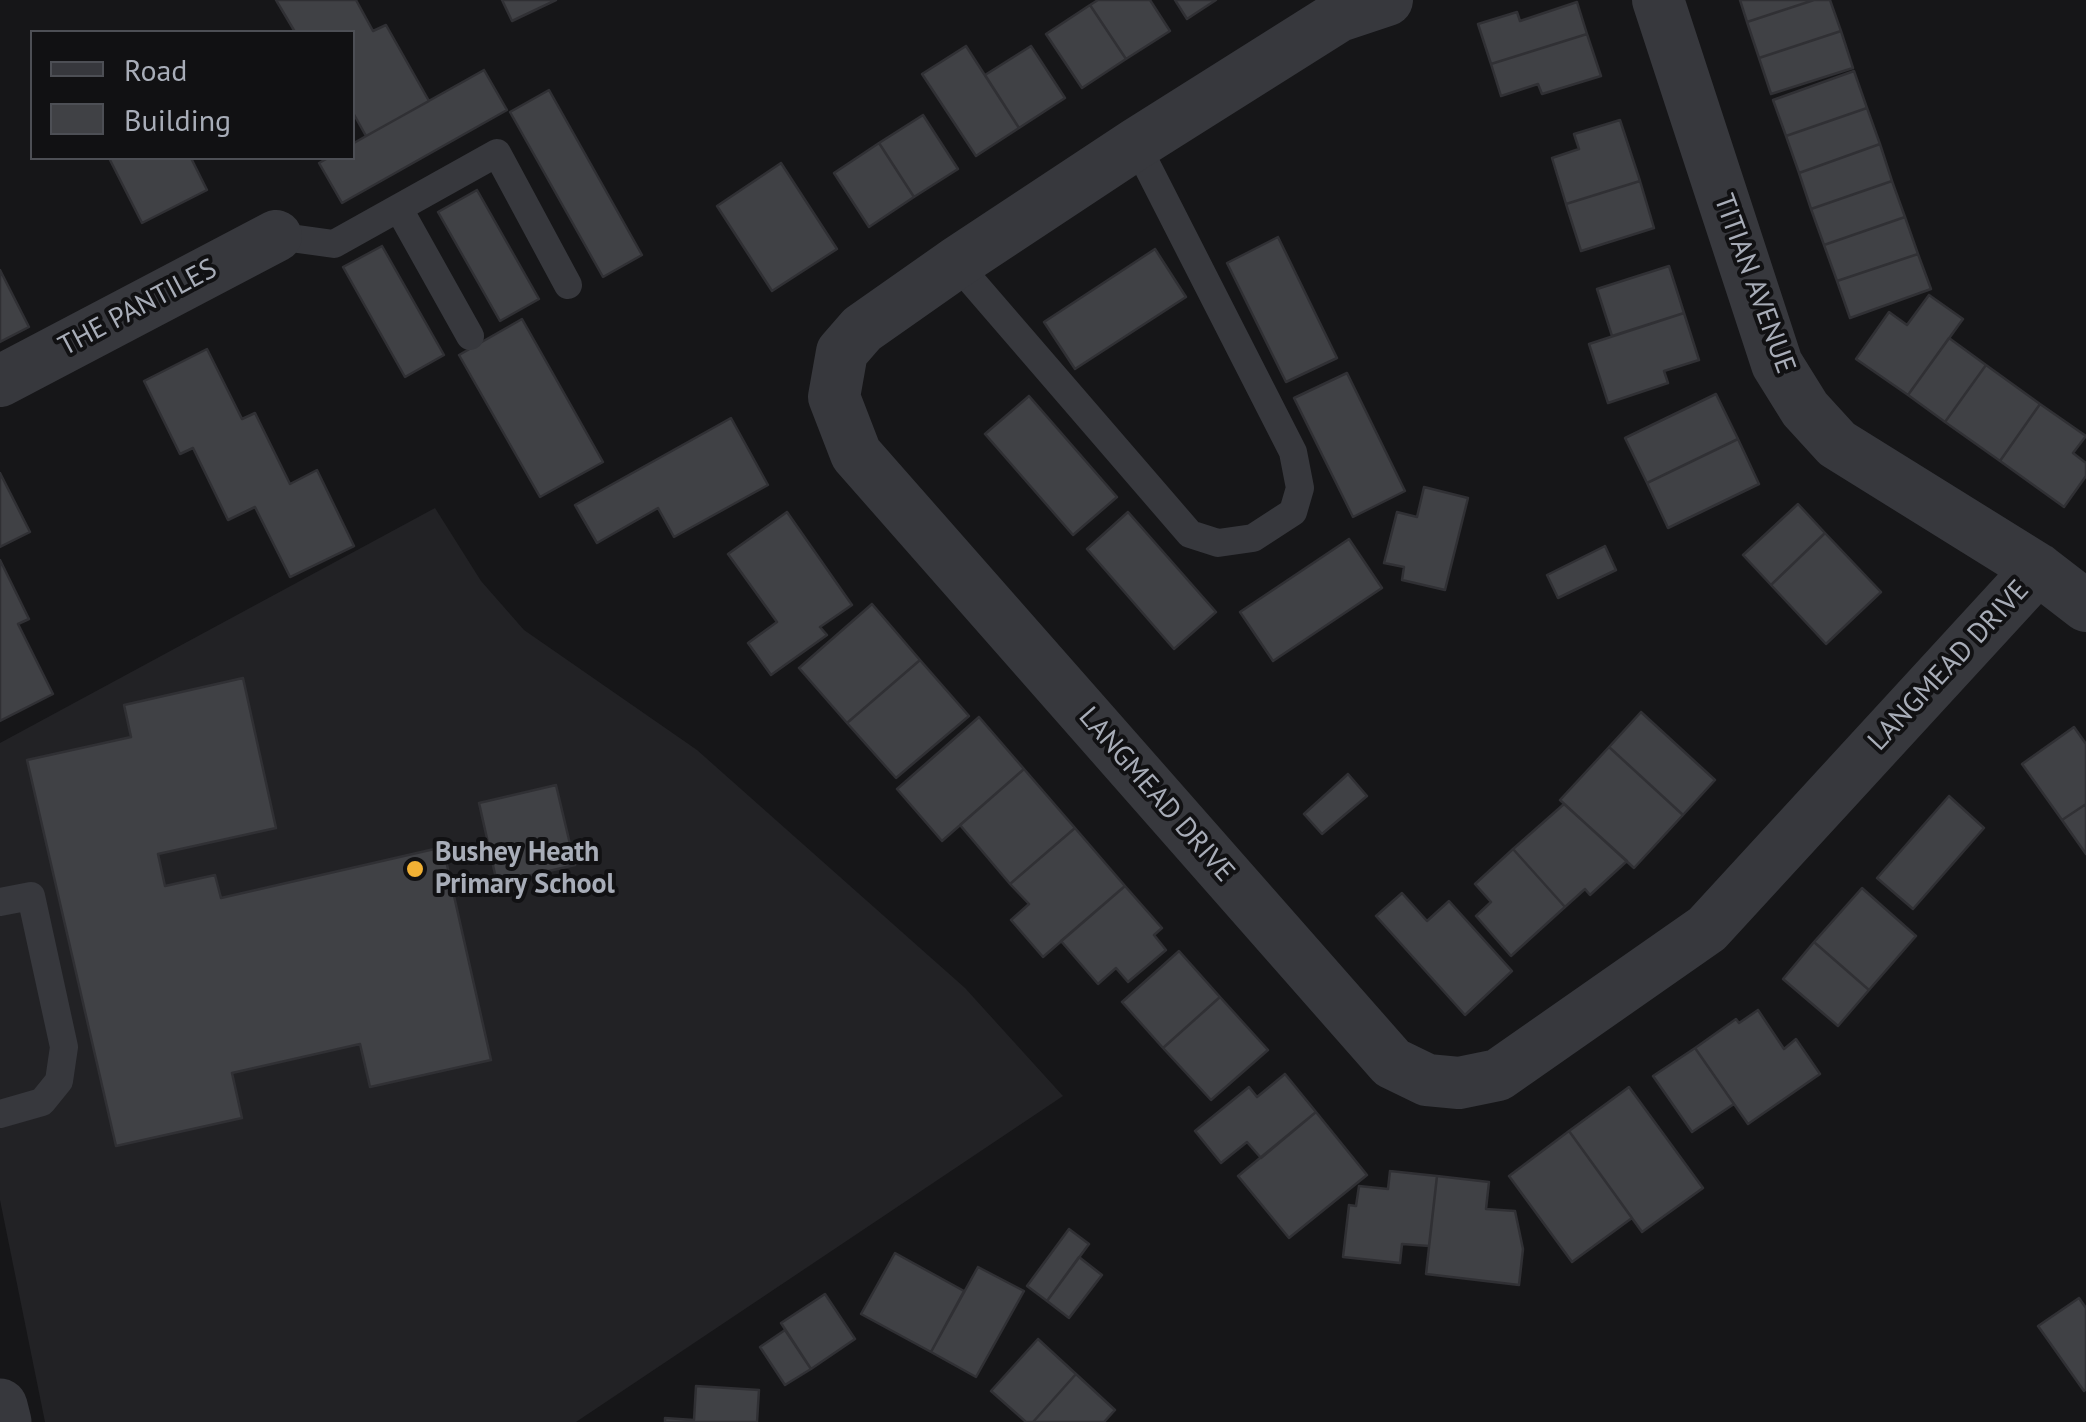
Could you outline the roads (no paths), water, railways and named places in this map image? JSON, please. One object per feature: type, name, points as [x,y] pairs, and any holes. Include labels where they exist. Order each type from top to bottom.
[{"type":"street","name":"LANGMEAD DRIVE","points":[[1387,0],[1338,16],[1136,144],[862,329],[842,352],[834,397],[856,454],[1392,1063],[1427,1080],[1459,1083],[1498,1075],[1707,929],[2038,569]]},
{"type":"street","name":"TITIAN AVENUE","points":[[1658,0],[1777,364],[1804,409],[1837,444],[2038,569],[2086,606]]},
{"type":"street","name":"THE PANTILES","points":[[0,381],[276,236]]},
{"type":"street","points":[[0,1406],[4,1422]]},
{"type":"lane","points":[[956,263],[1190,534],[1218,544],[1253,538],[1293,512],[1300,488],[1293,452],[1136,144]]},
{"type":"lane","points":[[276,236],[334,244],[497,153],[568,285]]},
{"type":"lane","points":[[399,208],[470,336]]},
{"type":"lane","points":[[0,902],[32,896],[64,1047],[60,1081],[42,1102],[0,1114]]},
{"type":"place","name":"Bushey Heath Primary School","points":[[415,869]]}]
